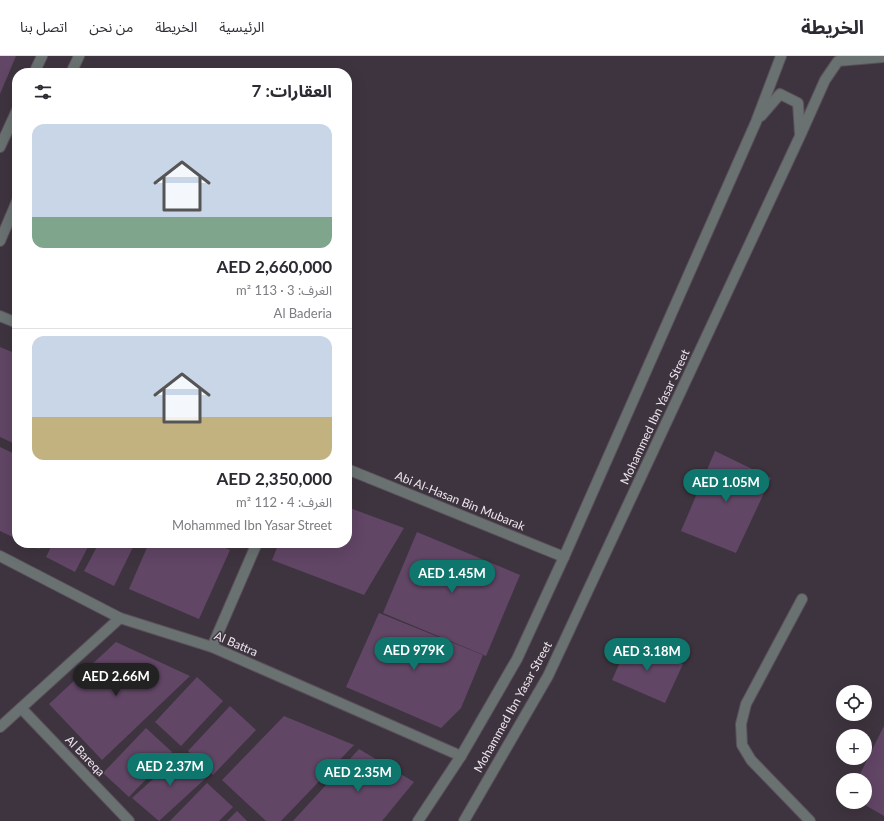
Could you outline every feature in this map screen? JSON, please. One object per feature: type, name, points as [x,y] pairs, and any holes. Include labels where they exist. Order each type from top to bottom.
[{"type":"street","points":[[36,68],[42,56]]},
{"type":"street","points":[[73,68],[79,56]]},
{"type":"street","name":"Mohammed Ibn Yasar Street","points":[[418,821],[461,756],[517,659],[564,557],[756,122],[781,56]]},
{"type":"street","name":"Mohammed Ibn Yasar Street","points":[[464,821],[548,676],[825,80],[838,61],[884,57]]},
{"type":"street","points":[[756,122],[780,94],[798,103],[800,136]]},
{"type":"street","points":[[0,147],[12,121]]},
{"type":"street","points":[[0,241],[12,213]]},
{"type":"street","points":[[0,316],[12,321]]},
{"type":"street","name":"Abi Al-Hasan Bin Mubarak","points":[[352,471],[564,557]]},
{"type":"street","points":[[212,647],[255,548]]},
{"type":"street","name":"Al Battra","points":[[0,556],[120,618],[212,647],[461,756]]},
{"type":"street","points":[[802,599],[746,704],[742,724],[742,745],[751,760],[810,821]]},
{"type":"street","points":[[0,727],[120,618]]},
{"type":"street","name":"Al Bareqa","points":[[21,708],[129,821]]},
{"type":"building","points":[[0,56],[16,56],[0,94]]},
{"type":"building","points":[[0,347],[12,352],[12,443],[0,437]]},
{"type":"building","points":[[0,447],[12,453],[12,537],[0,531]]},
{"type":"building","points":[[715,451],[771,478],[736,553],[681,531]]},
{"type":"building","points":[[352,509],[404,528],[364,595],[272,560],[277,548],[352,548]]},
{"type":"building","points":[[417,532],[520,575],[486,656],[383,613]]},
{"type":"building","points":[[50,548],[87,548],[75,572],[46,557]]},
{"type":"building","points":[[96,548],[133,548],[114,586],[84,571]]},
{"type":"building","points":[[147,548],[225,548],[230,550],[199,619],[129,589]]},
{"type":"building","points":[[379,613],[483,655],[461,708],[441,728],[346,687]]},
{"type":"building","points":[[116,642],[190,676],[102,760],[49,704]]},
{"type":"building","points":[[629,642],[683,664],[665,703],[612,680]]},
{"type":"building","points":[[197,677],[223,701],[181,746],[155,722]]},
{"type":"building","points":[[230,706],[256,730],[213,775],[188,751]]},
{"type":"building","points":[[284,716],[354,745],[281,821],[266,821],[222,780]]},
{"type":"building","points":[[884,726],[884,816],[872,809],[872,773],[860,773],[864,765],[872,765],[872,750]]},
{"type":"building","points":[[146,728],[172,752],[129,797],[103,773]]},
{"type":"building","points":[[359,749],[414,782],[382,821],[293,821]]},
{"type":"building","points":[[182,753],[206,778],[159,821],[132,798]]},
{"type":"building","points":[[207,783],[233,807],[219,821],[170,821]]},
{"type":"building","points":[[237,811],[247,821],[227,821]]}]
